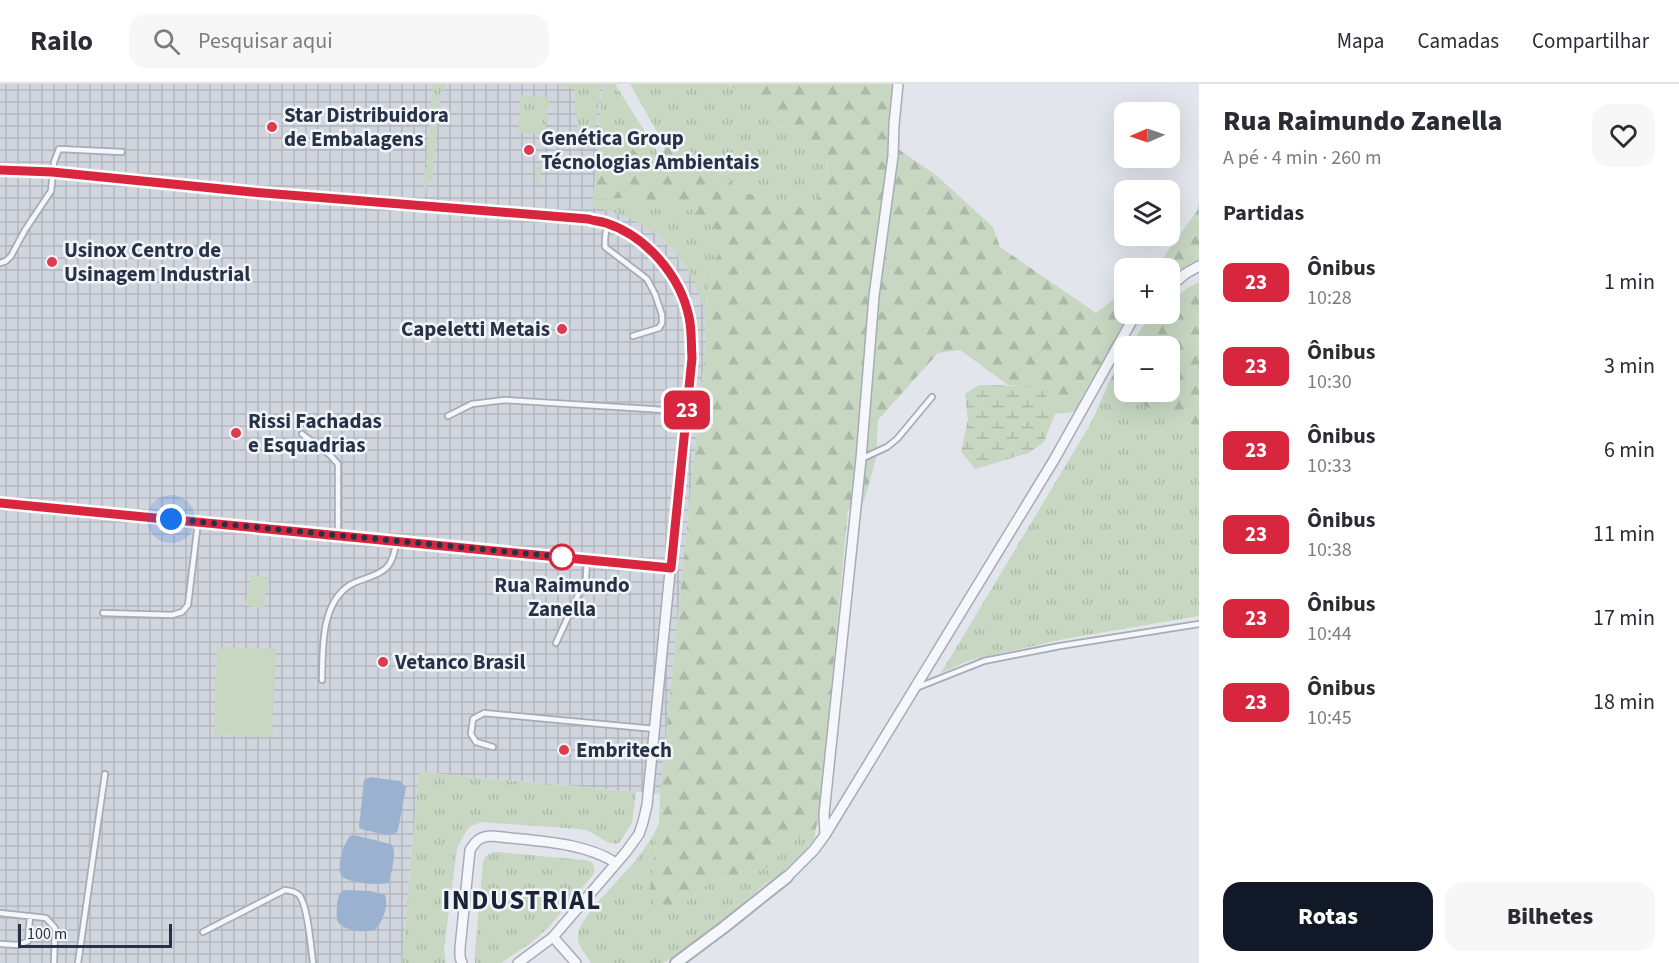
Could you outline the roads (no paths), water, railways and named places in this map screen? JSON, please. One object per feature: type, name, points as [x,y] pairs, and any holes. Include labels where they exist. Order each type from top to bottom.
[{"type":"street","points":[[825,835],[824,814],[861,459],[874,296],[893,156],[898,84]]},
{"type":"street","points":[[0,170],[52,172],[252,192],[588,219],[607,223],[634,237],[656,255],[673,277],[688,315],[692,358],[644,822],[639,834],[554,937],[518,963]]},
{"type":"street","points":[[1180,278],[1199,267]]},
{"type":"street","points":[[676,963],[787,878],[825,835],[1053,460],[1130,324]]},
{"type":"street","points":[[0,504],[671,568]]},
{"type":"street","points":[[462,963],[460,948],[470,850],[479,839],[493,836],[584,848],[608,857],[616,863]]},
{"type":"street","points":[[554,937],[576,963]]},
{"type":"lane","points":[[0,263],[11,256],[51,191],[52,172],[59,149],[122,152]]},
{"type":"lane","points":[[607,223],[605,247],[647,279],[662,315],[659,328],[633,336]]},
{"type":"lane","points":[[861,459],[887,447],[897,439],[932,397]]},
{"type":"lane","points":[[448,416],[472,404],[505,400],[686,412]]},
{"type":"lane","points":[[302,434],[330,454],[338,464],[338,535]]},
{"type":"lane","points":[[103,614],[172,615],[182,612],[188,605],[198,522]]},
{"type":"lane","points":[[322,680],[323,634],[334,602],[349,586],[387,569],[397,541]]},
{"type":"lane","points":[[556,643],[586,578],[587,559]]},
{"type":"lane","points":[[914,689],[984,660],[1060,645],[1199,624]]},
{"type":"lane","points":[[493,747],[476,742],[471,734],[474,719],[484,713],[655,729]]},
{"type":"lane","points":[[78,963],[105,774]]},
{"type":"lane","points":[[203,932],[285,890],[294,892],[300,896],[305,905],[313,963]]},
{"type":"lane","points":[[0,913],[46,918],[55,928],[54,963]]},
{"type":"lane","points":[[0,944],[20,945],[28,941],[30,916]]},
{"type":"water","points":[[370,777],[400,781],[406,787],[398,830],[395,834],[385,835],[359,827],[364,780]]},
{"type":"water","points":[[354,835],[393,846],[394,860],[388,883],[365,883],[342,877],[341,856],[347,840]]},
{"type":"water","points":[[344,890],[370,891],[385,895],[385,913],[376,929],[356,931],[338,922],[338,900],[340,893]]},
{"type":"place","name":"Star Distribuidora de Embalagens","points":[[272,127]]},
{"type":"place","name":"Genética Group Técnologias Ambientais","points":[[529,150]]},
{"type":"place","name":"Usinox Centro de Usinagem Industrial","points":[[52,262]]},
{"type":"place","name":"Capeletti Metais","points":[[562,329]]},
{"type":"place","name":"Rissi Fachadas e Esquadrias","points":[[236,433]]},
{"type":"place","name":"Rua Raimundo Zanella","points":[[562,557]]},
{"type":"place","name":"Vetanco Brasil","points":[[383,662]]},
{"type":"place","name":"Embritech","points":[[564,750]]},
{"type":"district","name":"INDUSTRIAL","points":[[522,900]]}]
